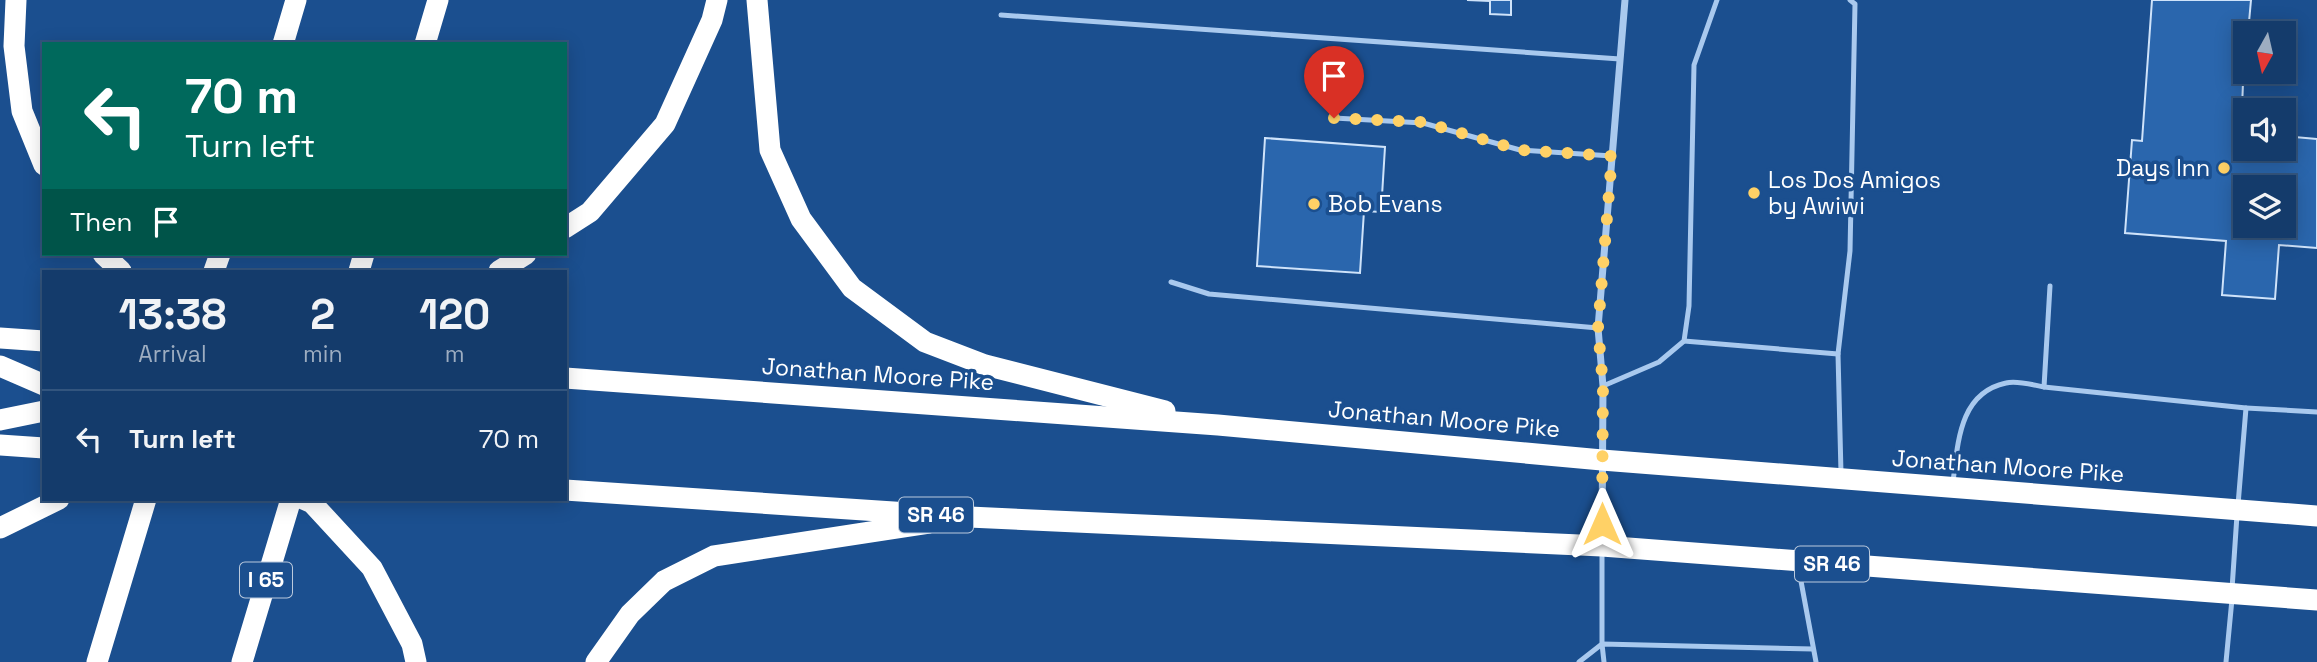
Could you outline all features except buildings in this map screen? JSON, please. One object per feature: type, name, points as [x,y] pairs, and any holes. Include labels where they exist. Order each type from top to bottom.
[{"type":"highway","points":[[16,0],[14,46],[22,111],[42,161]]},
{"type":"highway","points":[[284,42],[296,0]]},
{"type":"highway","points":[[426,42],[438,0]]},
{"type":"highway","points":[[567,227],[590,212],[665,124],[712,20],[717,0]]},
{"type":"highway","points":[[757,0],[770,150],[801,219],[852,288],[925,342],[985,365],[1218,425]]},
{"type":"highway","points":[[105,256],[120,270]]},
{"type":"highway","points":[[501,270],[523,256]]},
{"type":"highway","points":[[0,338],[42,341]]},
{"type":"highway","points":[[0,366],[42,384]]},
{"type":"highway","name":"Jonathan Moore Pike","points":[[567,378],[1218,425],[1602,460],[2317,516]]},
{"type":"highway","points":[[0,421],[42,411]]},
{"type":"highway","points":[[0,445],[42,448]]},
{"type":"highway","name":"SR 46","points":[[567,490],[969,517],[1602,546],[2317,600]]},
{"type":"highway","points":[[0,528],[55,501]]},
{"type":"highway","points":[[98,660],[145,501]]},
{"type":"highway","name":"I 65","points":[[242,662],[290,501]]},
{"type":"highway","points":[[308,501],[372,568],[412,644],[416,662]]},
{"type":"highway","points":[[596,662],[630,614],[664,581],[714,556],[969,517]]},
{"type":"street","points":[[1602,546],[1603,386],[1598,328],[1625,0]]},
{"type":"lane","points":[[1603,386],[1659,362],[1684,341],[1689,306],[1694,65],[1717,0]]},
{"type":"lane","points":[[1841,479],[1838,354],[1850,251],[1856,71],[1855,4],[1850,0]]},
{"type":"lane","points":[[1001,15],[1620,59]]},
{"type":"lane","points":[[1334,118],[1423,122],[1520,150],[1612,156]]},
{"type":"lane","points":[[1171,282],[1209,294],[1598,328]]},
{"type":"lane","points":[[2044,387],[2050,286]]},
{"type":"lane","points":[[1684,341],[1838,354]]},
{"type":"lane","points":[[1952,488],[1961,425],[1977,396],[2007,382],[2246,408],[2317,412]]},
{"type":"lane","points":[[2226,662],[2246,408]]},
{"type":"lane","points":[[1602,546],[1602,644],[1605,662]]},
{"type":"lane","points":[[1798,562],[1816,662]]},
{"type":"lane","points":[[1579,662],[1602,644],[1813,649]]},
{"type":"place","name":"Days Inn","points":[[2224,168]]},
{"type":"place","name":"Los Dos Amigos by Awiwi","points":[[1754,193]]},
{"type":"place","name":"Bob Evans","points":[[1314,204]]},
{"type":"route","points":[[1334,118],[1423,122],[1520,150],[1612,156],[1598,328],[1603,386],[1602,524]]}]
